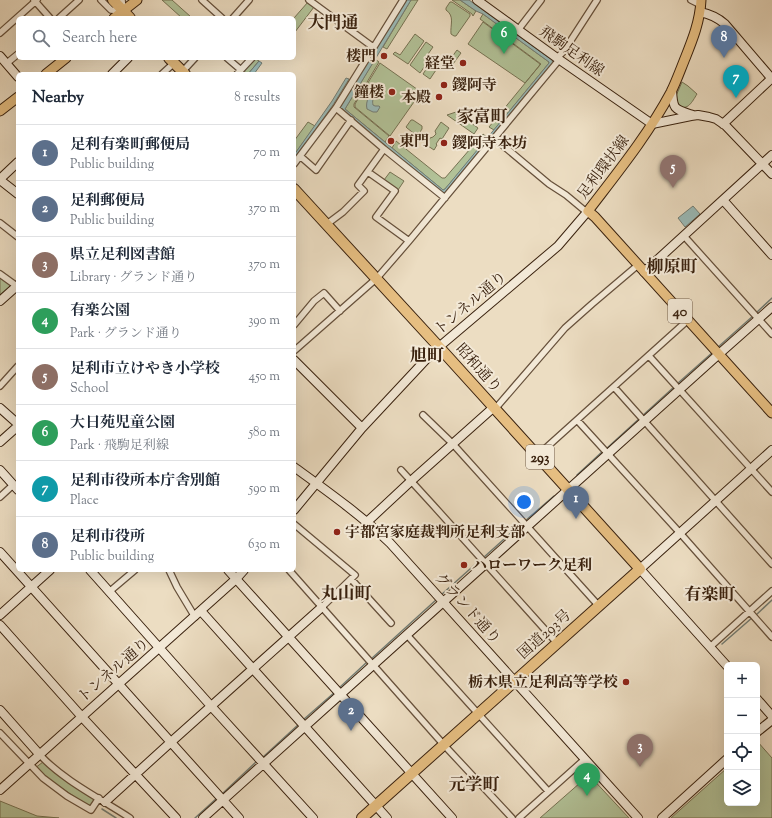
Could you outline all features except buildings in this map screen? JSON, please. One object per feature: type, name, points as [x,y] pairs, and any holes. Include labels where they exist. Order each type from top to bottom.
[{"type":"highway","points":[[113,0],[127,14]]},
{"type":"highway","points":[[171,60],[183,72]]},
{"type":"highway","name":"昭和通り","points":[[296,191],[377,278],[640,569]]},
{"type":"highway","name":"国道293号","points":[[362,818],[598,605],[640,569]]},
{"type":"main road","points":[[127,14],[137,0]]},
{"type":"main road","name":"足利環状線","points":[[701,5],[692,43],[672,90],[652,124],[629,158],[588,211],[772,413]]},
{"type":"main road","points":[[48,72],[64,60]]},
{"type":"main road","points":[[0,111],[16,99]]},
{"type":"street","points":[[19,16],[36,0],[48,16]]},
{"type":"street","points":[[60,16],[79,0]]},
{"type":"street","points":[[102,0],[111,10],[127,14]]},
{"type":"street","points":[[122,0],[127,14]]},
{"type":"street","points":[[202,0],[220,16]]},
{"type":"street","points":[[235,16],[249,0]]},
{"type":"street","points":[[309,0],[373,48]]},
{"type":"street","points":[[296,161],[336,108],[402,0]]},
{"type":"street","name":"飛駒足利線","points":[[477,0],[558,59],[652,124]]},
{"type":"street","points":[[518,30],[540,0]]},
{"type":"street","points":[[296,350],[377,278],[409,241],[558,59],[597,0]]},
{"type":"street","points":[[691,0],[701,5],[725,24],[772,78],[723,124]]},
{"type":"street","points":[[0,33],[16,18]]},
{"type":"street","points":[[0,56],[16,74]]},
{"type":"street","points":[[7,63],[16,56]]},
{"type":"street","points":[[114,72],[126,60]]},
{"type":"street","points":[[163,72],[171,60]]},
{"type":"street","points":[[185,72],[194,60]]},
{"type":"street","points":[[229,60],[239,72],[250,60]]},
{"type":"street","points":[[672,90],[675,108],[694,116]]},
{"type":"street","points":[[336,108],[444,198]]},
{"type":"street","points":[[652,124],[694,116],[716,119],[723,124],[772,174]]},
{"type":"street","points":[[300,156],[316,170],[351,120]]},
{"type":"street","points":[[494,138],[549,184],[566,195],[584,210],[588,211]]},
{"type":"street","points":[[327,224],[343,212],[364,191],[358,185],[384,149]]},
{"type":"street","points":[[644,272],[772,155]]},
{"type":"street","points":[[16,164],[0,180],[16,192]]},
{"type":"street","points":[[368,172],[395,191],[376,217],[409,241]]},
{"type":"street","points":[[723,200],[772,255]]},
{"type":"street","name":"トンネル通り","points":[[296,508],[362,428],[433,352],[558,246],[588,211]]},
{"type":"street","points":[[0,223],[16,235]]},
{"type":"street","points":[[684,236],[772,334]]},
{"type":"street","points":[[368,522],[452,443],[494,408],[565,328],[638,265]]},
{"type":"street","points":[[0,274],[16,285]]},
{"type":"street","points":[[0,301],[16,288]]},
{"type":"street","points":[[296,323],[314,301],[324,293],[340,311]]},
{"type":"street","points":[[203,818],[772,307]]},
{"type":"street","points":[[538,455],[688,320]]},
{"type":"street","points":[[649,356],[772,492]]},
{"type":"street","points":[[296,362],[362,428]]},
{"type":"street","points":[[0,386],[16,368]]},
{"type":"street","points":[[614,387],[772,564]]},
{"type":"street","points":[[0,408],[16,423]]},
{"type":"street","points":[[423,414],[452,443],[598,605]]},
{"type":"street","points":[[577,420],[772,637]]},
{"type":"street","points":[[0,442],[16,427]]},
{"type":"street","points":[[724,662],[640,569],[772,450]]},
{"type":"street","name":"グランド通り","points":[[296,469],[368,522],[390,543],[638,818]]},
{"type":"street","points":[[0,470],[16,487],[0,497]]},
{"type":"street","points":[[401,470],[557,643]]},
{"type":"street","points":[[0,733],[49,783],[67,796],[91,810],[136,775],[322,607],[355,575],[296,526]]},
{"type":"street","points":[[0,552],[16,570]]},
{"type":"street","points":[[18,572],[239,818]]},
{"type":"street","points":[[0,615],[48,572]]},
{"type":"street","points":[[92,572],[313,818]]},
{"type":"street","points":[[109,592],[133,572]]},
{"type":"street","points":[[170,572],[177,587],[198,614],[253,669],[387,818]]},
{"type":"street","points":[[230,572],[452,818]]},
{"type":"street","name":"トンネル通り","points":[[1,787],[40,755],[198,614],[242,572]]},
{"type":"street","points":[[291,572],[444,745],[512,818]]},
{"type":"street","points":[[351,579],[391,623]]},
{"type":"street","points":[[710,646],[772,591]]},
{"type":"street","points":[[0,625],[82,717],[176,818]]},
{"type":"street","points":[[407,635],[548,791]]},
{"type":"street","points":[[760,702],[772,716]]},
{"type":"street","points":[[0,710],[51,766],[70,780],[130,818]]},
{"type":"street","points":[[760,730],[772,720]]},
{"type":"street","points":[[519,818],[585,759]]},
{"type":"street","points":[[662,818],[724,762]]},
{"type":"green space","points":[[162,0],[172,0],[190,16],[180,16]]},
{"type":"green space","points":[[411,0],[418,0],[387,49],[383,47]]},
{"type":"green space","points":[[452,0],[460,0],[476,11],[473,16],[472,14]]},
{"type":"green space","points":[[308,2],[314,7],[296,31],[296,16]]},
{"type":"green space","points":[[450,2],[470,14],[456,36],[451,34],[451,18],[449,12],[446,10]]},
{"type":"green space","points":[[483,14],[549,62],[494,130],[489,127],[541,64],[480,19]]},
{"type":"green space","points":[[483,22],[540,64],[525,83],[468,44]]},
{"type":"green space","points":[[415,34],[424,41],[408,64],[393,54],[395,52],[400,55]]},
{"type":"green space","points":[[426,42],[433,47],[426,57],[429,60],[420,73],[410,65]]},
{"type":"green space","points":[[457,50],[461,53],[453,64],[449,61]]},
{"type":"green space","points":[[375,59],[379,62],[354,104],[354,107],[389,136],[385,142],[345,109]]},
{"type":"green space","points":[[252,60],[259,61],[250,72],[244,72],[244,69]]},
{"type":"green space","points":[[380,63],[421,92],[390,136],[355,107],[355,104]]},
{"type":"green space","points":[[429,65],[436,70],[430,79],[423,74]]},
{"type":"green space","points":[[682,82],[697,94],[687,107],[678,106],[676,96]]},
{"type":"green space","points":[[456,112],[478,128],[474,134],[447,115]]},
{"type":"green space","points":[[411,120],[422,126],[422,129],[418,135],[406,127]]},
{"type":"green space","points":[[308,122],[315,126],[296,152],[296,138]]},
{"type":"green space","points":[[441,122],[449,128],[442,139],[440,138],[434,150],[428,146],[428,142],[430,138],[436,134],[435,131]]},
{"type":"green space","points":[[483,134],[488,138],[443,190],[392,148],[396,141],[442,178],[445,178]]},
{"type":"green space","points":[[390,172],[404,181],[398,190],[384,180]]},
{"type":"green space","points":[[0,277],[11,284],[11,287],[0,298]]},
{"type":"green space","points":[[760,744],[772,758],[772,818],[671,818],[724,771],[724,806],[760,806]]},
{"type":"green space","points":[[43,762],[95,799],[91,806],[90,807],[54,783],[35,768]]},
{"type":"green space","points":[[589,775],[629,818],[540,818]]},
{"type":"green space","points":[[0,801],[37,816],[59,818],[0,818]]},
{"type":"water","points":[[406,0],[411,0],[345,109],[443,190],[549,63],[483,14],[460,0],[469,0],[552,60],[553,64],[445,193],[442,193],[339,106]]},
{"type":"water","points":[[259,61],[262,63],[255,72],[250,72]]},
{"type":"water","points":[[346,78],[349,79],[333,105],[296,157],[296,152],[332,101]]},
{"type":"water","points":[[380,90],[383,94],[381,96],[376,95],[373,98],[373,105],[380,107],[377,112],[373,112],[367,109],[367,100],[374,91]]},
{"type":"water","points":[[693,206],[700,214],[685,227],[678,218]]},
{"type":"waterway","points":[[756,313],[772,298]]},
{"type":"waterway","points":[[717,348],[753,316]]},
{"type":"waterway","points":[[677,384],[713,352]]},
{"type":"waterway","points":[[606,449],[674,387]]},
{"type":"waterway","points":[[577,475],[603,451]]},
{"type":"waterway","points":[[525,521],[554,496]]},
{"type":"waterway","points":[[483,558],[522,523]]},
{"type":"waterway","points":[[441,595],[480,560]]},
{"type":"waterway","points":[[370,660],[437,599]]},
{"type":"waterway","points":[[756,615],[772,600]]},
{"type":"waterway","points":[[722,644],[753,617]]},
{"type":"waterway","points":[[339,688],[367,662]]},
{"type":"waterway","points":[[303,720],[335,692]]},
{"type":"waterway","points":[[262,758],[299,724]]},
{"type":"waterway","points":[[222,794],[257,761]]},
{"type":"waterway","points":[[195,818],[217,798]]},
{"type":"waterway","points":[[102,809],[116,818]]},
{"type":"place","name":"大日苑児童公園","points":[[504,54]]},
{"type":"place","name":"楼門","points":[[384,56]]},
{"type":"place","name":"足利市役所","points":[[724,58]]},
{"type":"place","name":"経堂","points":[[463,63]]},
{"type":"place","name":"鑁阿寺","points":[[444,85]]},
{"type":"place","name":"鐘楼","points":[[392,92]]},
{"type":"place","name":"本殿","points":[[439,97]]},
{"type":"place","name":"足利市役所本庁舎別館","points":[[736,98]]},
{"type":"place","name":"東門","points":[[391,141]]},
{"type":"place","name":"鑁阿寺本坊","points":[[444,143]]},
{"type":"place","name":"足利市立けやき小学校","points":[[673,188]]},
{"type":"place","name":"足利有楽町郵便局","points":[[576,519]]},
{"type":"place","name":"宇都宮家庭裁判所足利支部","points":[[337,532]]},
{"type":"place","name":"ハローワーク足利","points":[[464,565]]},
{"type":"place","name":"栃木県立足利高等学校","points":[[626,682]]},
{"type":"place","name":"足利郵便局","points":[[351,731]]},
{"type":"place","name":"県立足利図書館","points":[[640,767]]},
{"type":"place","name":"有楽公園","points":[[587,796]]},
{"type":"district","name":"大門通","points":[[333,22]]},
{"type":"district","name":"家富町","points":[[482,116]]},
{"type":"district","name":"柳原町","points":[[672,266]]},
{"type":"district","name":"旭町","points":[[427,355]]},
{"type":"district","name":"丸山町","points":[[346,593]]},
{"type":"district","name":"有楽町","points":[[710,594]]},
{"type":"district","name":"元学町","points":[[474,784]]}]
